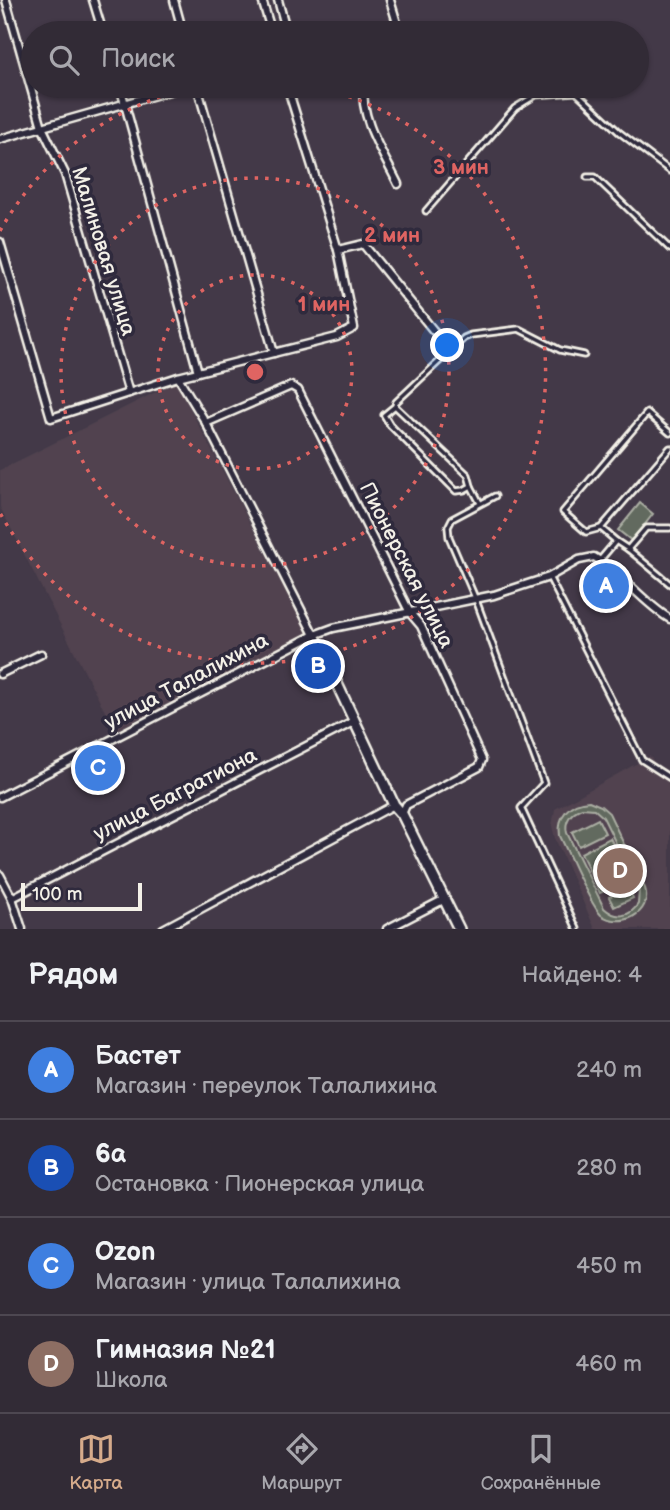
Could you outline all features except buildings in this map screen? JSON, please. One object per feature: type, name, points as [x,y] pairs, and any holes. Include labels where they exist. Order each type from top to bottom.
[{"type":"street","name":"Малиновая улица","points":[[6,0],[21,53]]},
{"type":"street","points":[[93,0],[99,21]]},
{"type":"street","points":[[174,0],[180,21]]},
{"type":"street","points":[[262,0],[268,21]]},
{"type":"street","points":[[278,0],[284,21]]},
{"type":"street","points":[[390,0],[396,21]]},
{"type":"street","name":"Малиновая улица","points":[[34,98],[42,127],[65,174],[129,393]]},
{"type":"street","points":[[124,98],[198,372]]},
{"type":"street","points":[[0,139],[143,98]]},
{"type":"street","points":[[200,98],[274,353]]},
{"type":"street","points":[[0,242],[51,418],[178,377],[337,337],[354,328],[338,250],[292,98]]},
{"type":"street","points":[[365,98],[366,112],[375,138],[398,184]]},
{"type":"street","points":[[338,250],[363,244],[433,330],[452,349]]},
{"type":"street","points":[[178,377],[205,423],[314,635],[394,805],[402,814],[459,929]]},
{"type":"street","name":"Пионерская улица","points":[[205,423],[291,386],[298,390],[410,612],[421,626],[482,760],[480,767],[407,805],[402,814]]},
{"type":"street","name":"улица Талалихина","points":[[0,797],[314,635],[333,628],[475,600],[548,577],[579,560],[594,557],[600,560]]},
{"type":"street","points":[[600,560],[654,610],[670,619]]},
{"type":"street","points":[[0,674],[41,654]]},
{"type":"street","name":"улица Багратиона","points":[[12,898],[355,721]]},
{"type":"street","points":[[163,929],[394,805]]},
{"type":"street","points":[[0,876],[12,898],[22,929]]},
{"type":"street","points":[[387,929],[443,900]]},
{"type":"lane","points":[[425,211],[515,108],[532,98]]},
{"type":"lane","points":[[582,98],[619,132],[670,171]]},
{"type":"lane","points":[[587,177],[595,177],[670,249]]},
{"type":"lane","points":[[471,486],[456,491],[408,445],[384,415],[452,349],[471,335],[519,329],[560,350],[583,355]]},
{"type":"lane","points":[[395,406],[463,469],[480,503]]},
{"type":"lane","points":[[670,433],[647,413],[563,512],[586,533],[601,528],[670,448]]},
{"type":"lane","points":[[495,496],[452,519],[448,527],[449,537],[544,783],[522,808],[577,929]]},
{"type":"lane","points":[[601,528],[670,584]]},
{"type":"lane","points":[[628,549],[646,528],[670,528]]},
{"type":"lane","points":[[600,560],[616,541]]},
{"type":"lane","points":[[548,577],[642,760],[670,778]]},
{"type":"shaded area","points":[[176,382],[308,634],[115,731],[0,507],[0,470]]},
{"type":"shaded area","points":[[650,756],[664,778],[670,779],[670,929],[595,929],[555,838],[552,826],[555,809]]},
{"type":"green space","points":[[640,503],[653,514],[632,541],[618,530]]},
{"type":"green space","points":[[589,801],[609,813],[645,888],[644,905],[633,917],[617,920],[601,915],[585,889],[560,836],[560,822],[566,811]],"holes":[[[582,808],[594,809],[603,817],[639,890],[638,904],[626,914],[613,914],[604,908],[567,833],[568,821],[575,812]]]},
{"type":"green space","points":[[598,819],[605,833],[579,846],[572,832]]},
{"type":"green space","points":[[610,838],[630,879],[600,893],[581,853]]},
{"type":"green space","points":[[628,887],[633,898],[614,907],[609,897]]},
{"type":"place","name":"Бастет","points":[[606,586]]},
{"type":"place","name":"6а","points":[[318,666]]},
{"type":"place","name":"Ozon","points":[[98,768]]},
{"type":"place","name":"Гимназия №21","points":[[620,871]]}]
